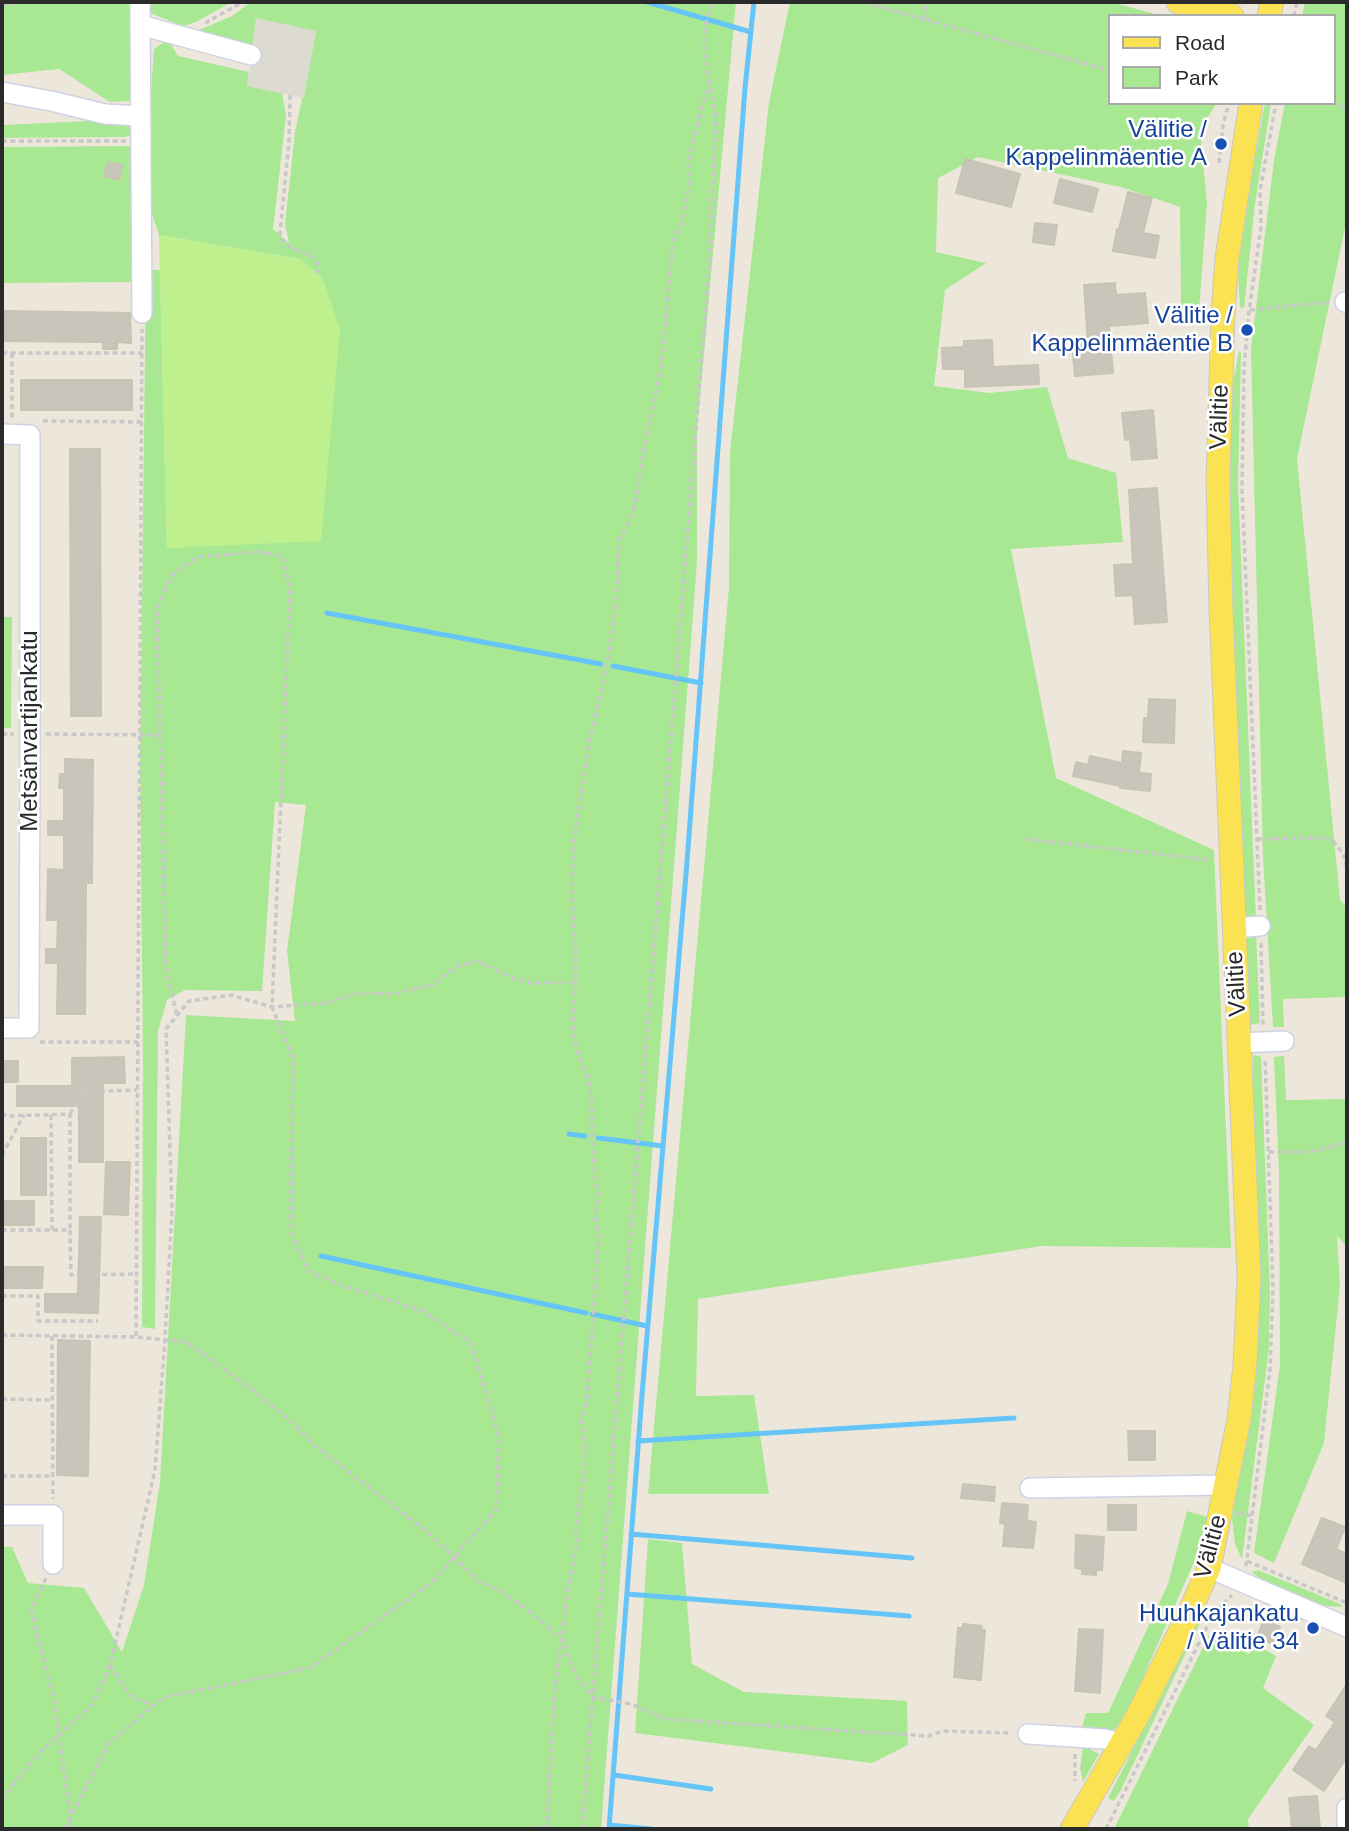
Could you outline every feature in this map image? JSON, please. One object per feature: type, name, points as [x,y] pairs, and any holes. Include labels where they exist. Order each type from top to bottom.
[{"type":"main road","points":[[1178,2],[1224,14]]},
{"type":"main road","name":"Välitie","points":[[1072,1829],[1122,1743],[1188,1616],[1209,1568],[1227,1485],[1244,1378],[1249,1277],[1218,480],[1227,258],[1251,105]]},
{"type":"street","points":[[140,2],[142,313]]},
{"type":"street","points":[[140,25],[251,55]]},
{"type":"street","points":[[2,92],[51,100],[105,114],[141,116]]},
{"type":"street","points":[[7,428],[36,428]]},
{"type":"street","name":"Metsänvartijankatu","points":[[35,1035],[30,734],[36,428]]},
{"type":"street","points":[[1234,928],[1260,926]]},
{"type":"street","points":[[2,1028],[35,1035]]},
{"type":"street","points":[[1240,1043],[1284,1041]]},
{"type":"street","points":[[1030,1488],[1227,1485]]},
{"type":"street","points":[[2,1515],[53,1515],[53,1564]]},
{"type":"street","points":[[1209,1568],[1347,1627]]},
{"type":"street","points":[[1028,1734],[1104,1739],[1122,1743]]},
{"type":"street","points":[[1347,1808],[1347,1823]]},
{"type":"path","points":[[2,5],[22,2]]},
{"type":"path","points":[[178,36],[243,2]]},
{"type":"path","points":[[582,1829],[708,283],[716,117],[704,51],[705,25],[713,2]]},
{"type":"path","points":[[860,2],[1108,70]]},
{"type":"path","points":[[923,19],[928,2]]},
{"type":"path","points":[[539,1829],[547,1827],[554,1695],[577,1544],[576,1528],[584,1475],[585,1446],[581,1420],[587,1399],[599,1235],[594,1218],[599,1198],[592,1139],[592,1101],[588,1077],[578,1055],[573,1030],[573,846],[589,743],[608,659],[619,568],[619,540],[628,525],[637,496],[661,368],[673,240],[681,224],[689,187],[688,160],[708,84]]},
{"type":"path","points":[[290,95],[289,141],[280,233],[285,245],[313,257],[317,262],[317,273]]},
{"type":"path","points":[[1219,163],[1223,125],[1228,105]]},
{"type":"path","points":[[1276,105],[1260,191],[1261,227],[1244,368],[1242,489],[1269,1152],[1310,1152],[1347,1142]]},
{"type":"path","points":[[2,141],[141,141]]},
{"type":"path","points":[[1249,311],[1315,302],[1346,302]]},
{"type":"path","points":[[136,1337],[142,313]]},
{"type":"path","points":[[2,353],[142,353]]},
{"type":"path","points":[[7,428],[12,353]]},
{"type":"path","points":[[36,428],[142,422]]},
{"type":"path","points":[[64,1829],[109,1743],[164,1697],[310,1668],[431,1583],[496,1510],[499,1436],[471,1343],[423,1311],[341,1285],[308,1271],[291,1231],[293,1058],[272,1007],[290,589],[282,556],[260,552],[197,557],[171,576],[158,609],[166,968],[177,1016]]},
{"type":"path","points":[[2,734],[160,735]]},
{"type":"path","points":[[1025,839],[1231,862]]},
{"type":"path","points":[[1257,839],[1332,840],[1343,853],[1347,868]]},
{"type":"path","points":[[2,1799],[43,1749],[92,1705],[110,1667],[155,1469],[172,1211],[166,1029],[189,1001],[231,995],[272,1007],[327,1003],[359,993],[393,995],[432,985],[458,966],[478,961],[512,978],[531,983],[575,982]]},
{"type":"path","points":[[35,1035],[138,1042]]},
{"type":"path","points":[[136,1274],[71,1275],[70,1114],[83,1092],[137,1090]]},
{"type":"path","points":[[2,1113],[6,1116],[70,1114]]},
{"type":"path","points":[[2,1155],[24,1115]]},
{"type":"path","points":[[51,1115],[52,1230]]},
{"type":"path","points":[[2,1230],[70,1230]]},
{"type":"path","points":[[2,1296],[38,1296],[38,1321],[98,1321]]},
{"type":"path","points":[[2,1335],[136,1337],[187,1342],[250,1388],[293,1423],[315,1446],[426,1531],[480,1582],[517,1602],[561,1638],[566,1644],[568,1657],[578,1678],[593,1697],[631,1704],[665,1718],[679,1720],[928,1736],[943,1731],[1028,1734]]},
{"type":"path","points":[[52,1336],[53,1515]]},
{"type":"path","points":[[2,1399],[52,1400]]},
{"type":"path","points":[[2,1476],[51,1476]]},
{"type":"path","points":[[1107,1829],[1214,1613],[1233,1594],[1241,1581],[1247,1561],[1257,1489]]},
{"type":"path","points":[[1247,1561],[1347,1603]]},
{"type":"path","points":[[53,1564],[31,1610],[54,1699],[57,1736],[72,1829]]},
{"type":"path","points":[[110,1667],[131,1696],[153,1706]]},
{"type":"green space","points":[[2,2],[130,2],[132,101],[110,102],[59,69],[2,75]]},
{"type":"green space","points":[[147,2],[232,2],[196,22],[183,26],[150,13]]},
{"type":"green space","points":[[251,2],[736,2],[697,429],[697,562],[601,1829],[2,1829],[2,1547],[12,1547],[28,1583],[84,1588],[122,1652],[144,1585],[160,1482],[186,1015],[295,1021],[287,951],[306,805],[275,802],[262,991],[185,990],[167,1000],[158,1031],[155,1329],[142,1327],[140,761],[146,270],[160,270],[167,547],[323,279],[300,259],[159,235],[144,191],[154,49],[168,39],[178,56],[249,72],[247,86],[282,93],[286,116],[273,229],[289,243],[285,224],[295,132],[316,32],[252,47],[201,34],[199,30],[232,16]]},
{"type":"green space","points":[[790,2],[1111,2],[1155,14],[1108,14],[1108,105],[1216,105],[1200,129],[1207,204],[1199,310],[1181,309],[1180,207],[1121,187],[978,157],[938,178],[936,252],[986,263],[945,290],[934,386],[990,393],[1047,387],[1068,458],[1116,473],[1123,542],[1011,549],[1056,778],[1214,850],[1231,1248],[1042,1246],[698,1299],[696,1396],[754,1395],[769,1494],[648,1494],[729,587],[730,452],[769,102]]},
{"type":"green space","points":[[1305,2],[1347,2],[1347,218],[1297,459],[1340,900],[1347,907],[1347,997],[1283,999],[1284,1027],[1273,1027],[1263,858],[1251,349],[1274,160],[1285,105],[1335,105],[1335,14],[1302,14]]},
{"type":"green space","points":[[1265,105],[1271,105],[1255,204],[1244,308],[1240,307],[1238,272],[1241,234]]},
{"type":"green space","points":[[110,120],[127,124],[132,129],[132,135],[2,138],[2,125]]},
{"type":"green space","points":[[131,146],[131,282],[2,283],[2,147]]},
{"type":"green space","points":[[159,235],[300,259],[323,279],[340,329],[321,541],[167,548]]},
{"type":"green space","points":[[1239,351],[1238,485],[1256,920],[1245,918],[1228,510],[1230,399]]},
{"type":"green space","points":[[2,617],[12,617],[11,728],[2,728]]},
{"type":"green space","points":[[1256,933],[1260,1023],[1250,1025],[1245,939]]},
{"type":"green space","points":[[1253,1055],[1261,1057],[1270,1292],[1269,1348],[1242,1559],[1235,1544],[1232,1519],[1254,1381]]},
{"type":"green space","points":[[1284,1056],[1286,1100],[1347,1099],[1347,1247],[1337,1236],[1340,1285],[1324,1443],[1274,1563],[1254,1553],[1280,1365],[1279,1172],[1274,1057]]},
{"type":"green space","points":[[1187,1511],[1208,1517],[1195,1560],[1124,1720],[1111,1732],[1081,1732],[1086,1713],[1108,1713],[1168,1584]]},
{"type":"green space","points":[[648,1539],[682,1543],[692,1664],[744,1692],[907,1701],[908,1745],[872,1763],[635,1733]]},
{"type":"green space","points":[[1258,1570],[1343,1607],[1325,1606],[1259,1578],[1252,1572]]},
{"type":"green space","points":[[1206,1610],[1121,1790],[1114,1801],[1108,1798],[1176,1665],[1199,1612]]},
{"type":"green space","points":[[1209,1635],[1249,1654],[1255,1644],[1276,1656],[1263,1688],[1314,1725],[1248,1819],[1249,1829],[1114,1829]]},
{"type":"green space","points":[[1083,1746],[1099,1754],[1083,1782],[1080,1768]]},
{"type":"shaded area","points":[[256,18],[316,31],[304,98],[247,86]]},
{"type":"building","points":[[965,159],[1020,174],[1011,207],[956,193]]},
{"type":"building","points":[[108,162],[122,165],[119,180],[104,176]]},
{"type":"building","points":[[1060,179],[1098,189],[1092,212],[1054,203]]},
{"type":"building","points":[[1128,192],[1152,198],[1143,233],[1159,236],[1155,258],[1113,251]]},
{"type":"building","points":[[1035,223],[1057,225],[1054,245],[1033,242]]},
{"type":"building","points":[[1115,283],[1116,295],[1145,293],[1148,323],[1109,326],[1113,373],[1075,376],[1072,346],[1088,344],[1084,285]]},
{"type":"building","points":[[2,311],[130,313],[131,343],[117,342],[117,349],[103,349],[103,342],[2,341]]},
{"type":"building","points":[[992,340],[993,367],[1038,365],[1039,384],[965,387],[965,369],[943,369],[942,348],[964,347],[964,341]]},
{"type":"building","points":[[21,380],[132,380],[132,410],[21,410]]},
{"type":"building","points":[[1153,410],[1157,458],[1132,460],[1130,439],[1125,440],[1122,413]]},
{"type":"building","points":[[70,449],[100,449],[101,716],[71,716]]},
{"type":"building","points":[[1157,488],[1167,622],[1135,624],[1133,595],[1116,596],[1114,565],[1133,564],[1129,490]]},
{"type":"building","points":[[1149,699],[1175,700],[1174,743],[1143,742],[1144,718],[1148,718]]},
{"type":"building","points":[[1123,751],[1141,753],[1139,773],[1151,774],[1150,791],[1120,788],[1073,776],[1076,762],[1088,765],[1090,756],[1122,763]]},
{"type":"building","points":[[65,759],[93,760],[92,883],[86,883],[85,1014],[57,1014],[58,963],[46,963],[46,949],[57,949],[58,920],[47,920],[48,869],[64,870],[64,835],[48,835],[48,821],[64,821],[64,788],[59,788],[60,774],[65,774]]},
{"type":"building","points":[[124,1057],[125,1083],[103,1083],[103,1162],[79,1162],[79,1106],[17,1106],[17,1086],[72,1086],[72,1058]]},
{"type":"building","points":[[2,1061],[18,1061],[18,1082],[2,1082]]},
{"type":"building","points":[[21,1138],[46,1138],[46,1195],[21,1195]]},
{"type":"building","points":[[106,1162],[130,1162],[128,1215],[104,1214]]},
{"type":"building","points":[[2,1201],[34,1201],[34,1225],[2,1225]]},
{"type":"building","points":[[80,1217],[101,1217],[98,1313],[45,1312],[45,1294],[78,1294]]},
{"type":"building","points":[[2,1267],[43,1267],[42,1288],[2,1288]]},
{"type":"building","points":[[58,1340],[90,1341],[88,1476],[57,1475]]},
{"type":"building","points":[[1128,1431],[1155,1431],[1155,1460],[1129,1460]]},
{"type":"building","points":[[963,1484],[995,1487],[994,1501],[961,1498]]},
{"type":"building","points":[[1002,1503],[1028,1505],[1027,1521],[1036,1522],[1033,1548],[1003,1546],[1005,1524],[1000,1523]]},
{"type":"building","points":[[1108,1505],[1136,1505],[1136,1530],[1108,1530]]},
{"type":"building","points":[[1322,1518],[1345,1527],[1336,1549],[1347,1554],[1347,1583],[1302,1564]]},
{"type":"building","points":[[1076,1535],[1104,1537],[1102,1570],[1096,1570],[1096,1575],[1082,1574],[1082,1569],[1075,1568]]},
{"type":"building","points":[[1264,1620],[1280,1627],[1273,1644],[1257,1637]]},
{"type":"building","points":[[963,1624],[982,1626],[981,1630],[985,1630],[981,1680],[954,1677],[958,1628],[963,1628]]},
{"type":"building","points":[[1079,1629],[1103,1630],[1100,1693],[1075,1691]]},
{"type":"building","points":[[1347,1684],[1347,1757],[1324,1791],[1293,1770],[1309,1746],[1316,1750],[1335,1722],[1326,1716]]},
{"type":"building","points":[[1317,1796],[1320,1829],[1292,1829],[1289,1798]]},
{"type":"waterway","points":[[647,2],[751,32]]},
{"type":"waterway","points":[[609,1829],[687,862],[745,88],[754,2]]},
{"type":"waterway","points":[[327,613],[601,664]]},
{"type":"waterway","points":[[613,666],[701,683]]},
{"type":"waterway","points":[[569,1134],[585,1136]]},
{"type":"waterway","points":[[598,1138],[663,1146]]},
{"type":"waterway","points":[[321,1256],[586,1313]]},
{"type":"waterway","points":[[592,1314],[647,1326]]},
{"type":"waterway","points":[[638,1441],[1014,1418]]},
{"type":"waterway","points":[[631,1534],[912,1558]]},
{"type":"waterway","points":[[627,1594],[909,1616]]},
{"type":"waterway","points":[[614,1775],[711,1789]]},
{"type":"waterway","points":[[610,1825],[651,1829]]},
{"type":"place","name":"Välitie / Kappelinmäentie A","points":[[1221,144]]},
{"type":"place","name":"Välitie / Kappelinmäentie B","points":[[1247,330]]},
{"type":"place","name":"Huuhkajankatu / Välitie 34","points":[[1313,1628]]}]
